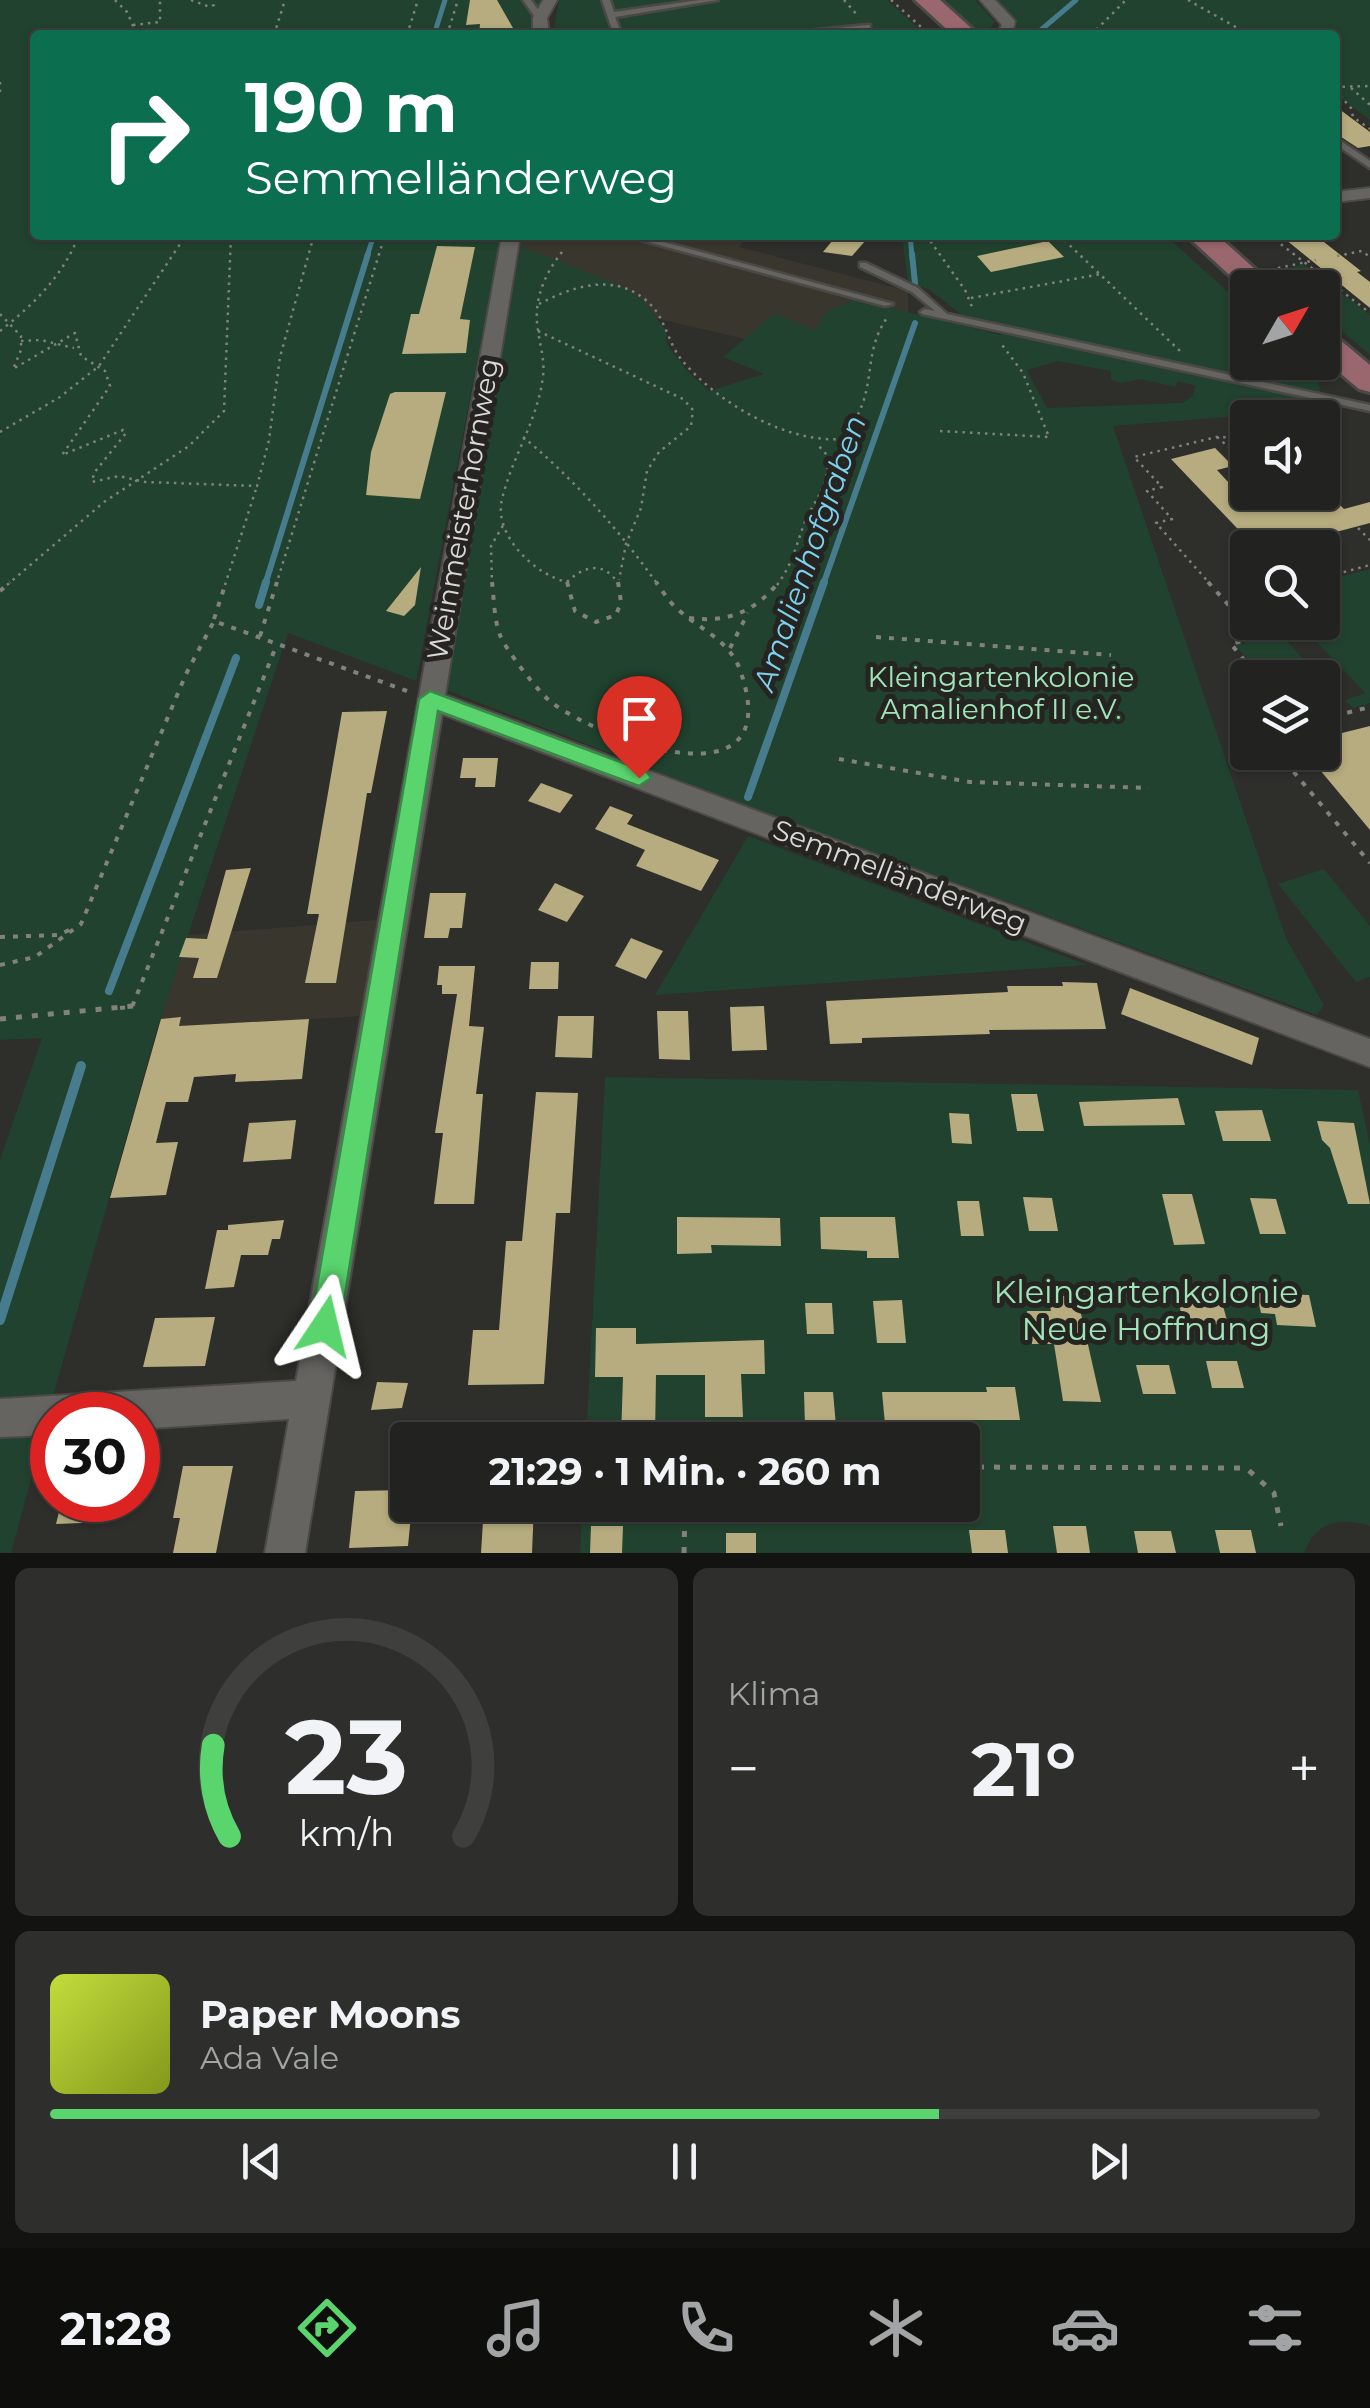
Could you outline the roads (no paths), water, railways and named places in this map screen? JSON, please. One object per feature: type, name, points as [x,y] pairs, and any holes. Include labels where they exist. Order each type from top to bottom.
[{"type":"main road","points":[[905,0],[937,12],[960,30]]},
{"type":"main road","points":[[1208,240],[1256,270]]},
{"type":"main road","points":[[1340,356],[1370,382]]},
{"type":"street","points":[[541,27],[550,0]]},
{"type":"street","points":[[987,0],[1008,18],[1008,30]]},
{"type":"street","points":[[1340,196],[1370,193]]},
{"type":"street","name":"Weinmeisterhornweg","points":[[285,1553],[510,240]]},
{"type":"street","name":"Semmelländerweg","points":[[430,699],[1370,1053]]},
{"type":"street","points":[[160,1408],[313,1398]]},
{"type":"street","points":[[0,1418],[30,1417]]},
{"type":"lane","points":[[527,0],[541,27]]},
{"type":"lane","points":[[606,0],[616,30]]},
{"type":"lane","points":[[610,15],[714,0]]},
{"type":"lane","points":[[837,30],[867,27]]},
{"type":"lane","points":[[1340,144],[1370,165]]},
{"type":"lane","points":[[646,240],[888,304]]},
{"type":"lane","points":[[863,265],[914,290],[949,317]]},
{"type":"lane","points":[[925,312],[1370,408]]},
{"type":"waterway","points":[[436,30],[445,0]]},
{"type":"waterway","name":"Amalienhofgraben","points":[[1041,30],[1076,0]]},
{"type":"waterway","points":[[367,256],[372,240]]},
{"type":"waterway","name":"Amalienhofgraben","points":[[910,240],[912,256]]},
{"type":"waterway","points":[[265,585],[368,254]]},
{"type":"waterway","name":"Amalienhofgraben","points":[[912,254],[915,283]]},
{"type":"waterway","name":"Amalienhofgraben","points":[[823,585],[915,323]]},
{"type":"waterway","points":[[259,605],[266,582]]},
{"type":"waterway","name":"Amalienhofgraben","points":[[748,797],[824,582]]},
{"type":"waterway","points":[[109,991],[236,658]]},
{"type":"waterway","points":[[0,1320],[81,1066]]},
{"type":"park label","name":"Kleingartenkolonie Amalienhof II e.V.","points":[[1001,693]]},
{"type":"park label","name":"Kleingartenkolonie Neue Hoffnung","points":[[1146,1310]]}]
